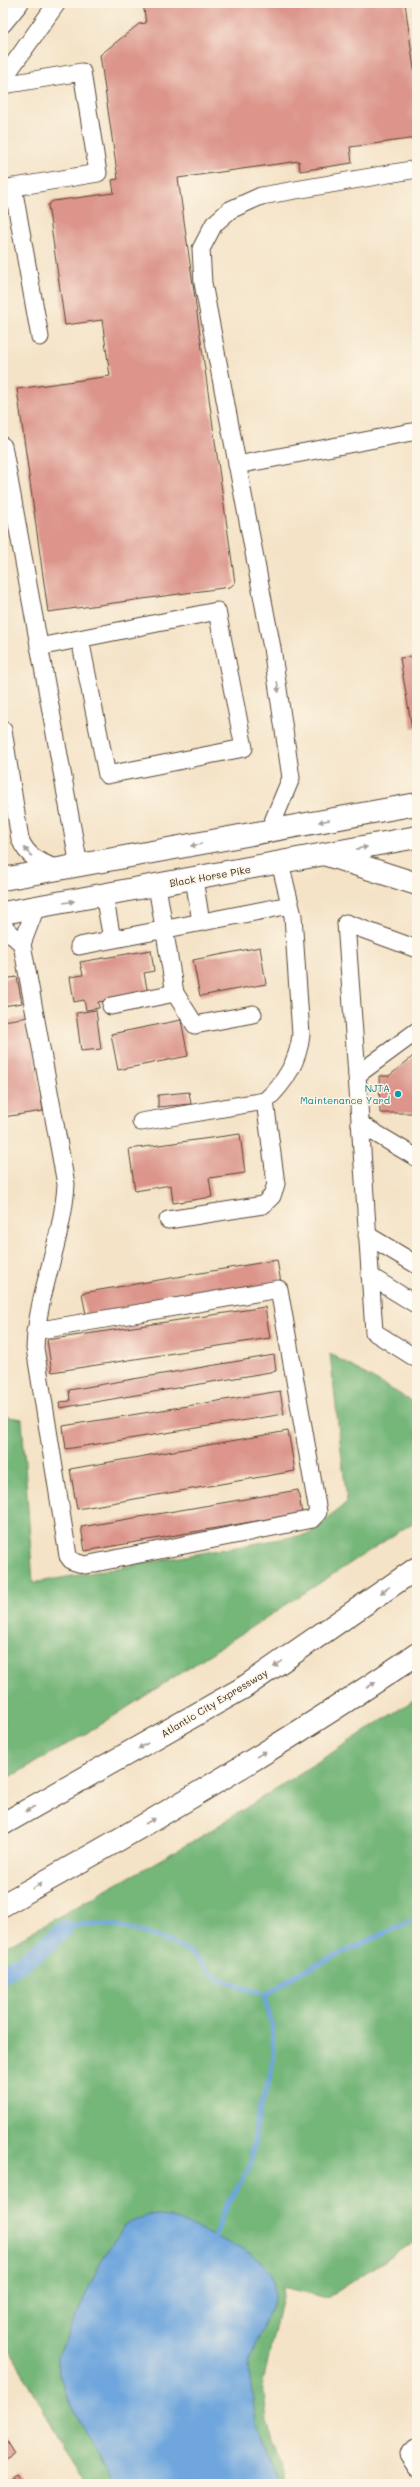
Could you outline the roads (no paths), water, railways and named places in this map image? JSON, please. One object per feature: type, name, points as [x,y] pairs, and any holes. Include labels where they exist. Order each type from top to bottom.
[{"type":"highway","points":[[3,879],[417,804]]},
{"type":"highway","name":"Black Horse Pike","points":[[3,913],[326,855],[417,837]]},
{"type":"highway","points":[[326,855],[417,884]]},
{"type":"highway","name":"Atlantic City Expressway","points":[[3,1824],[243,1688],[417,1568]]},
{"type":"highway","points":[[3,1905],[187,1800],[324,1715],[417,1654]]},
{"type":"lane","points":[[3,24],[20,3]]},
{"type":"lane","points":[[3,79],[56,3]]},
{"type":"lane","points":[[3,85],[82,72],[98,173],[8,188],[40,337]]},
{"type":"lane","points":[[269,831],[291,778],[272,648],[203,284],[201,249],[214,224],[230,210],[261,196],[417,169]]},
{"type":"lane","points":[[237,465],[417,431]]},
{"type":"lane","points":[[3,446],[79,866]]},
{"type":"lane","points":[[39,647],[217,611],[244,748],[107,775],[80,639]]},
{"type":"lane","points":[[3,730],[10,821],[30,856],[57,870]]},
{"type":"lane","points":[[141,1122],[265,1101],[279,1089],[300,1052],[301,1035],[293,916],[280,863]]},
{"type":"lane","points":[[194,879],[201,922]]},
{"type":"lane","points":[[157,886],[175,993],[195,1025],[253,1014]]},
{"type":"lane","points":[[104,895],[112,940]]},
{"type":"lane","points":[[79,946],[290,905]]},
{"type":"lane","points":[[35,1331],[279,1289],[318,1512],[317,1516],[85,1565],[72,1562],[68,1556],[37,1364],[35,1331],[38,1313],[64,1208],[66,1184],[22,944],[36,908]]},
{"type":"lane","points":[[417,948],[346,923],[374,1332],[417,1359]]},
{"type":"lane","points":[[3,926],[22,944]]},
{"type":"lane","points":[[111,1006],[175,993]]},
{"type":"lane","points":[[357,1075],[417,1031]]},
{"type":"lane","points":[[168,1220],[263,1204],[272,1196],[276,1184],[265,1101]]},
{"type":"lane","points":[[360,1124],[417,1158]]},
{"type":"lane","points":[[368,1235],[417,1265]]},
{"type":"lane","points":[[370,1276],[417,1305]]},
{"type":"lane","points":[[417,2448],[408,2454],[417,2467]]},
{"type":"water","points":[[148,2215],[170,2217],[243,2249],[262,2262],[271,2274],[274,2285],[274,2299],[250,2360],[249,2372],[256,2423],[270,2455],[275,2473],[275,2484],[115,2484],[69,2402],[59,2374],[58,2356],[100,2263],[114,2240],[125,2225]]},
{"type":"waterway","points":[[266,1995],[301,1972],[417,1918]]},
{"type":"waterway","points":[[64,1929],[79,1925],[95,1924],[112,1925],[146,1933],[163,1939],[190,1953],[197,1958],[214,1976],[266,1995]]},
{"type":"waterway","points":[[3,1974],[36,1954],[64,1929]]},
{"type":"waterway","points":[[212,2243],[229,2200],[243,2180],[251,2163],[259,2111],[270,2078],[274,2054],[272,2025],[266,2005],[266,1995]]},
{"type":"place","name":"NJTA Maintenance Yard","points":[[398,1094]]}]
